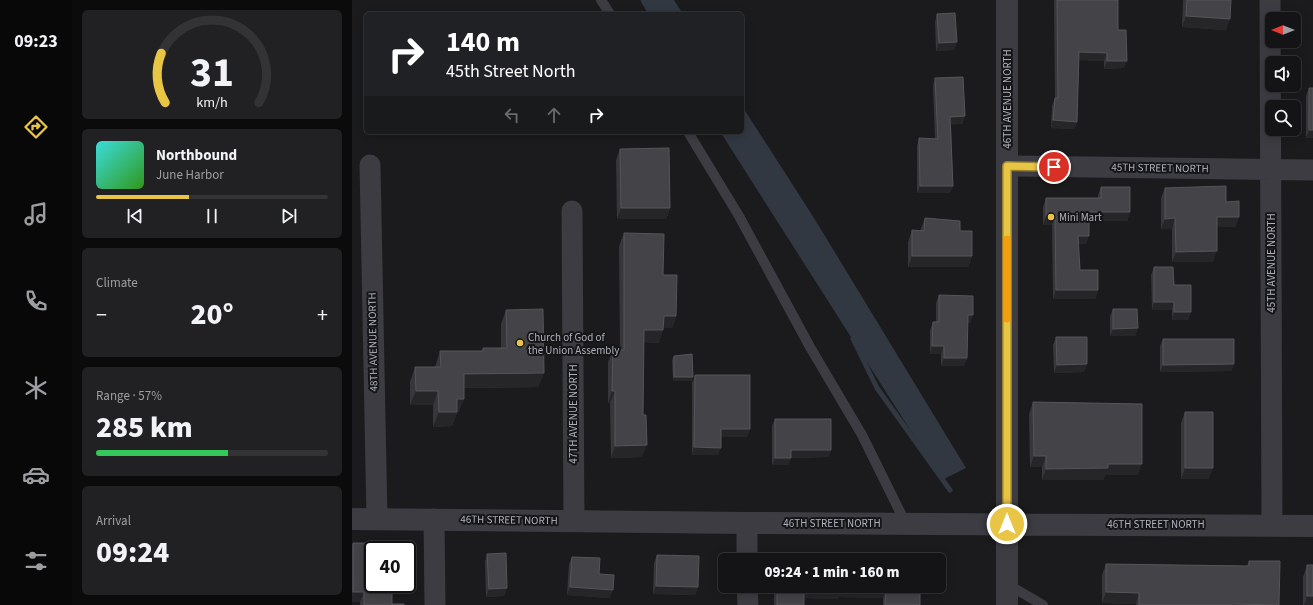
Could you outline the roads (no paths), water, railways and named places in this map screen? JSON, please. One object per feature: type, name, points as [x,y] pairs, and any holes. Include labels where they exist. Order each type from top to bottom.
[{"type":"street","name":"46TH AVENUE NORTH","points":[[1007,0],[1007,595]]},
{"type":"street","name":"45TH AVENUE NORTH","points":[[1270,0],[1272,525]]},
{"type":"street","name":"48TH AVENUE NORTH","points":[[370,165],[376,519]]},
{"type":"street","name":"45TH STREET NORTH","points":[[1007,166],[1313,170]]},
{"type":"street","name":"47TH AVENUE NORTH","points":[[572,211],[574,521]]},
{"type":"street","name":"46TH STREET NORTH","points":[[352,519],[1313,526]]},
{"type":"street","points":[[434,519],[435,605]]},
{"type":"street","points":[[747,523],[747,553]]},
{"type":"street","points":[[747,593],[748,605]]},
{"type":"lane","points":[[601,0],[609,12]]},
{"type":"lane","points":[[689,134],[739,216],[810,347],[862,435],[906,524]]},
{"type":"lane","points":[[1007,595],[1043,605]]},
{"type":"waterway","points":[[643,0],[650,12]]},
{"type":"waterway","points":[[853,339],[877,388],[950,490]]},
{"type":"place","name":"Mini Mart","points":[[1051,217]]},
{"type":"place","name":"Church of God of the Union Assembly","points":[[520,343]]}]
